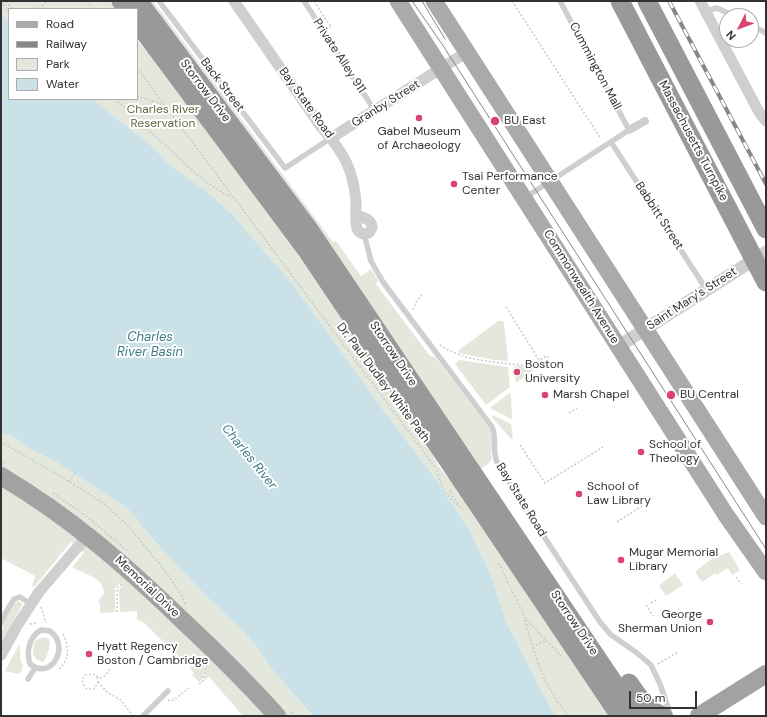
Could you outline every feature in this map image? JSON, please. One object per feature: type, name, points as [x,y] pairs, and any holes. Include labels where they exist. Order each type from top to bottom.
[{"type":"highway","name":"Storrow Drive","points":[[138,1],[310,231],[636,716]]},
{"type":"highway","name":"Massachusetts Turnpike","points":[[620,1],[766,282]]},
{"type":"highway","name":"Massachusetts Turnpike","points":[[647,1],[766,230]]},
{"type":"highway","name":"Storrow Drive","points":[[138,23],[306,249],[620,716]]},
{"type":"highway","name":"Memorial Drive","points":[[1,476],[36,497],[88,535],[119,561],[168,606],[277,716]]},
{"type":"highway","points":[[539,572],[581,617],[642,702],[654,712],[663,716]]},
{"type":"highway","points":[[699,716],[766,674]]},
{"type":"main road","name":"Commonwealth Avenue","points":[[398,1],[726,515],[766,572]]},
{"type":"main road","points":[[434,1],[766,517]]},
{"type":"street","name":"Bay State Road","points":[[234,1],[322,128],[344,156],[351,173],[355,193],[357,229],[360,233],[364,234]]},
{"type":"street","points":[[700,1],[766,121]]},
{"type":"street","name":"Granby Street","points":[[331,138],[467,52]]},
{"type":"street","points":[[629,130],[645,121]]},
{"type":"street","name":"Saint Mary's Street","points":[[619,346],[766,252]]},
{"type":"street","points":[[1,654],[36,604],[48,580],[88,535]]},
{"type":"lane","name":"Back Street","points":[[159,1],[285,168]]},
{"type":"lane","name":"Private Alley 911","points":[[304,1],[375,110]]},
{"type":"lane","name":"Cummington Mall","points":[[560,1],[629,130]]},
{"type":"lane","points":[[706,12],[717,8],[719,9]]},
{"type":"lane","points":[[524,199],[629,130]]},
{"type":"lane","name":"Granby Street","points":[[285,168],[331,138]]},
{"type":"lane","name":"Babbitt Street","points":[[611,142],[707,290]]},
{"type":"lane","name":"Bay State Road","points":[[364,234],[371,261],[383,282],[492,427],[495,437],[494,456],[522,503],[600,622],[610,634],[637,653],[651,666],[660,684],[671,716]]},
{"type":"lane","points":[[1,623],[14,599],[20,597],[36,604]]},
{"type":"lane","points":[[41,630],[50,631],[58,639],[60,644],[56,657],[51,666],[46,669],[40,670],[35,668],[30,664],[28,658],[31,640],[36,633],[41,630]]},
{"type":"lane","points":[[28,679],[35,668]]},
{"type":"lane","points":[[143,716],[168,691]]},
{"type":"path","points":[[1,1],[8,11]]},
{"type":"path","points":[[512,1],[601,139]]},
{"type":"path","name":"Dr. Paul Dudley White Path","points":[[138,69],[440,474]]},
{"type":"path","points":[[138,96],[164,105]]},
{"type":"path","points":[[115,100],[198,176],[217,190],[233,198]]},
{"type":"path","points":[[413,310],[416,302],[422,295]]},
{"type":"path","points":[[506,307],[540,360],[547,356],[550,360]]},
{"type":"path","points":[[438,343],[452,352],[471,358],[511,364],[542,365],[546,362]]},
{"type":"path","points":[[569,413],[577,408]]},
{"type":"path","points":[[1,442],[69,481],[108,507],[129,527],[170,578],[182,595],[185,604]]},
{"type":"path","points":[[520,446],[545,483],[604,446]]},
{"type":"path","points":[[437,470],[440,483],[452,501],[467,511],[463,505]]},
{"type":"path","points":[[69,481],[75,473]]},
{"type":"path","points":[[455,494],[452,488],[449,491],[460,507]]},
{"type":"path","points":[[617,522],[642,506]]},
{"type":"path","points":[[498,560],[525,618],[539,670],[548,687],[568,716]]},
{"type":"path","points":[[736,577],[741,584]]},
{"type":"path","points":[[117,612],[117,588],[122,584]]},
{"type":"path","points":[[651,603],[656,600]]},
{"type":"path","points":[[36,604],[46,622]]},
{"type":"path","points":[[646,605],[653,616]]},
{"type":"path","points":[[525,618],[567,662]]},
{"type":"path","points":[[533,648],[539,643],[547,641]]},
{"type":"path","points":[[662,662],[678,652]]},
{"type":"path","points":[[199,684],[203,681],[208,665]]},
{"type":"path","points":[[98,682],[96,687],[92,689],[87,689],[82,683],[84,677],[88,674],[93,674],[100,678],[105,676],[111,668]]},
{"type":"path","points":[[97,677],[98,682],[108,693],[121,700],[133,716]]},
{"type":"path","points":[[170,701],[174,700],[189,688]]},
{"type":"green space","points":[[1,1],[115,1],[120,8],[8,8],[8,22],[1,13]]},
{"type":"green space","points":[[144,1],[153,1],[333,242],[336,241],[361,276],[371,269],[378,280],[376,284],[430,356],[435,357],[489,428],[491,436],[492,459],[488,464],[477,471],[327,247],[321,231]]},
{"type":"green space","name":"Charles River Reservation","points":[[138,41],[157,58],[233,160],[428,442],[439,466],[447,477],[458,487],[611,716],[556,716],[507,623],[491,575],[469,529],[432,474],[387,415],[292,283],[234,216],[204,189],[170,165],[152,146],[93,100],[138,100]]},
{"type":"green space","points":[[498,321],[503,321],[504,323],[507,361],[459,353],[459,350]]},
{"type":"green space","points":[[459,360],[508,367],[510,387],[486,405],[455,364]]},
{"type":"green space","points":[[515,366],[534,366],[536,368],[516,383],[513,368]]},
{"type":"green space","points":[[509,393],[511,395],[511,419],[490,408]]},
{"type":"green space","points":[[493,415],[511,424],[513,439],[511,439],[492,417]]},
{"type":"green space","points":[[1,433],[12,436],[28,448],[56,462],[127,508],[156,543],[205,595],[245,633],[274,672],[313,716],[243,716],[209,677],[204,681],[207,667],[202,680],[199,682],[192,675],[194,673],[190,669],[191,668],[144,623],[137,619],[137,611],[120,612],[119,589],[122,586],[119,583],[115,588],[115,612],[100,613],[100,603],[98,601],[104,594],[103,588],[97,580],[72,567],[84,553],[71,542],[34,587],[32,586],[35,576],[1,558]]},
{"type":"green space","points":[[729,552],[740,570],[732,575],[728,568],[716,575],[715,573],[702,582],[695,572],[711,560]]},
{"type":"green space","points":[[675,573],[683,585],[666,596],[659,586]]},
{"type":"green space","points":[[17,601],[22,603],[22,605],[1,645],[4,621],[9,610]]},
{"type":"green space","points":[[45,637],[49,639],[50,644],[48,654],[43,662],[36,659],[34,656],[33,647],[36,640]]},
{"type":"green space","points":[[19,645],[23,665],[22,671],[19,674],[5,671]]},
{"type":"water","name":"Charles River Basin","points":[[1,13],[8,22],[8,100],[93,100],[152,146],[170,165],[204,189],[234,216],[292,283],[387,415],[432,474],[469,529],[491,575],[507,623],[556,716],[313,716],[274,672],[245,633],[205,595],[156,543],[127,508],[56,462],[28,448],[12,436],[1,433]]},
{"type":"tram line","points":[[412,1],[442,44],[766,549]]},
{"type":"tram line","points":[[422,1],[445,39]]},
{"type":"railway","points":[[669,1],[766,184]]},
{"type":"place","name":"Gabel Museum of Archaeology","points":[[419,118]]},
{"type":"place","name":"BU East","points":[[495,121]]},
{"type":"place","name":"Tsai Performance Center","points":[[454,184]]},
{"type":"place","name":"Boston University","points":[[517,372]]},
{"type":"place","name":"Marsh Chapel","points":[[545,395]]},
{"type":"place","name":"BU Central","points":[[671,395]]},
{"type":"place","name":"School of Theology","points":[[641,452]]},
{"type":"place","name":"School of Law Library","points":[[579,494]]},
{"type":"place","name":"Mugar Memorial Library","points":[[621,560]]},
{"type":"place","name":"George Sherman Union","points":[[710,622]]},
{"type":"place","name":"Hyatt Regency Boston / Cambridge","points":[[89,654]]},
{"type":"water label","name":"Charles River","points":[[249,457]]}]
